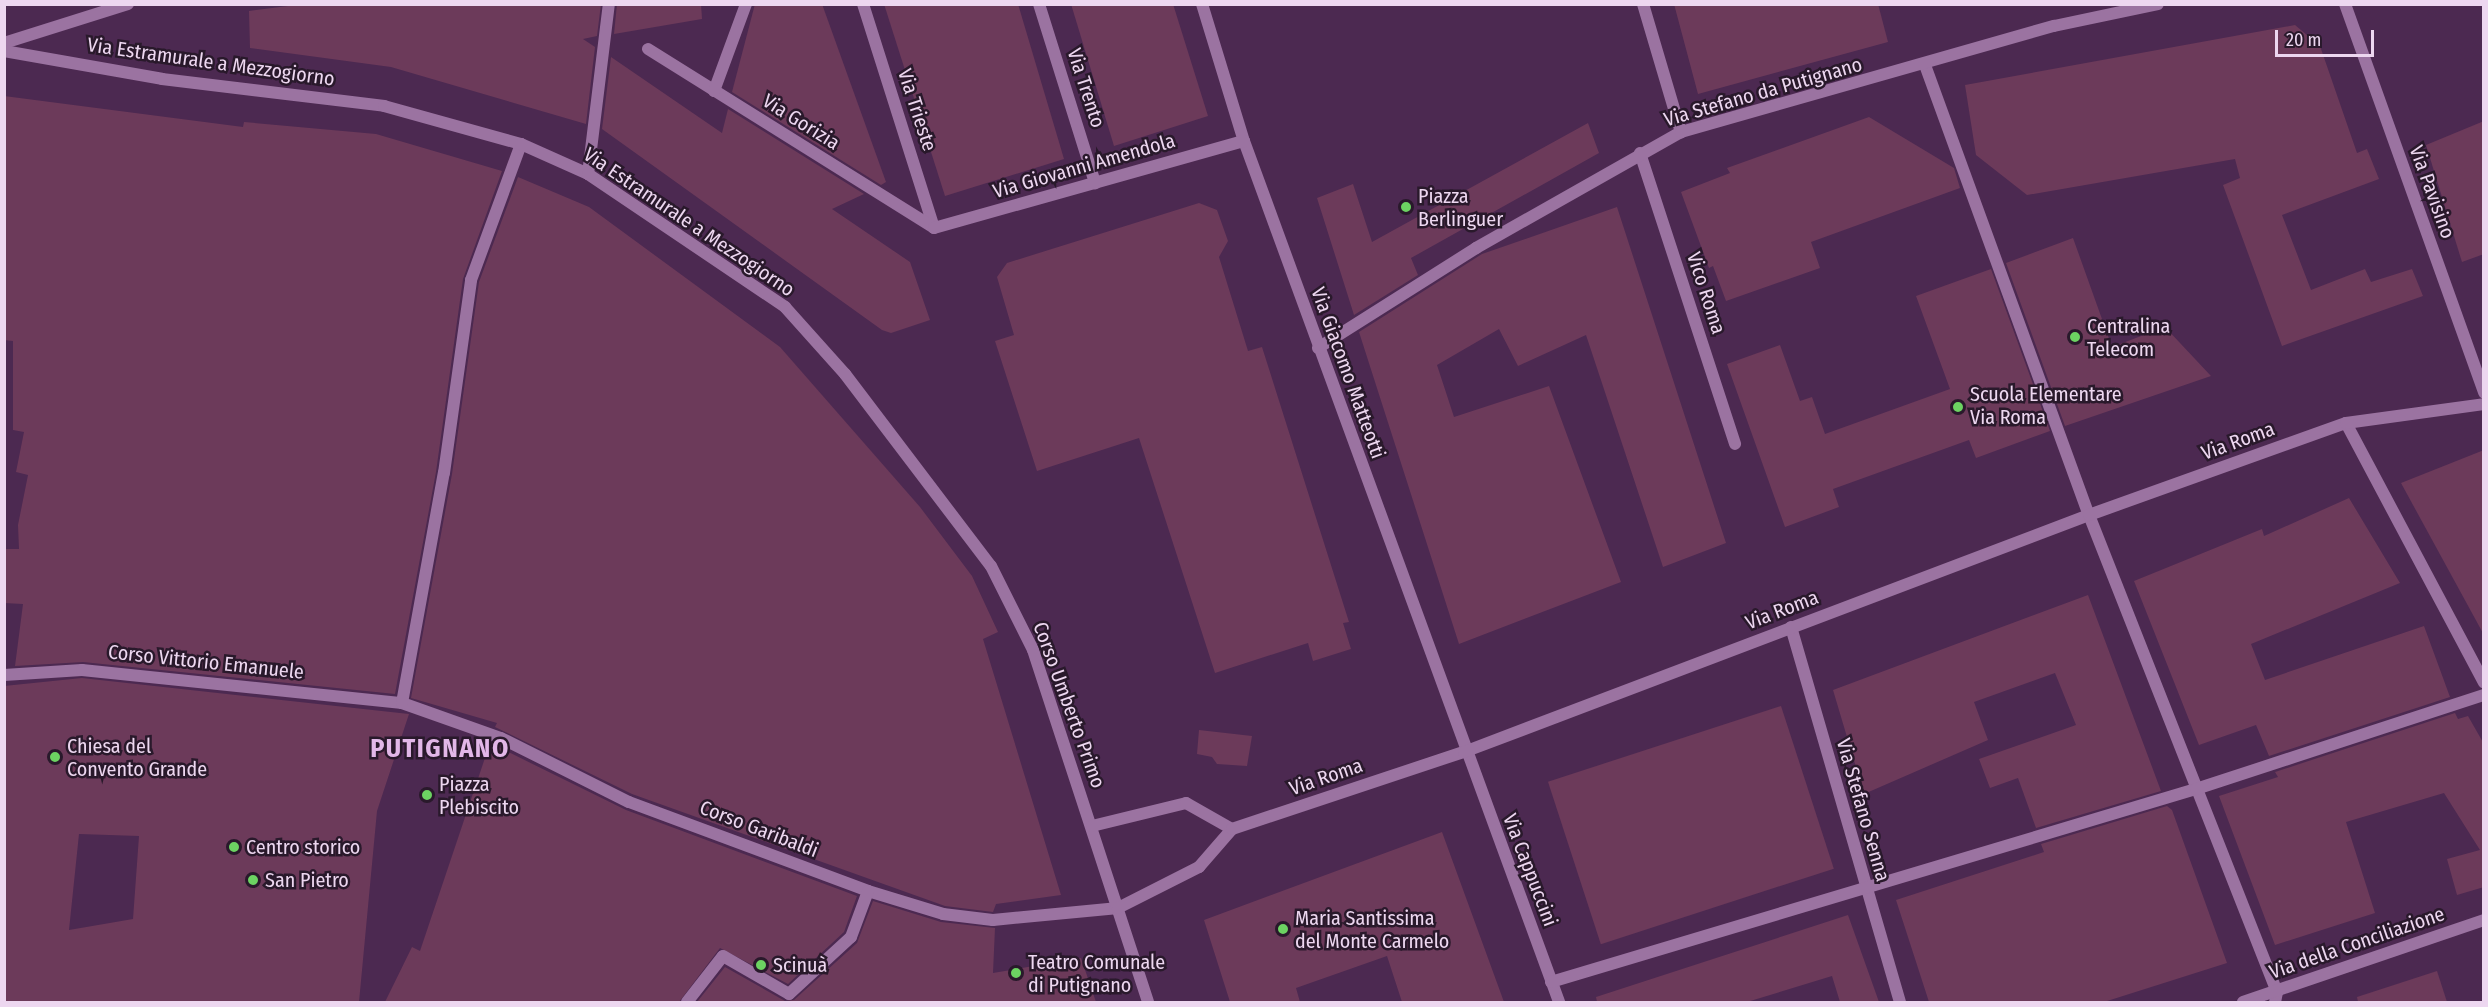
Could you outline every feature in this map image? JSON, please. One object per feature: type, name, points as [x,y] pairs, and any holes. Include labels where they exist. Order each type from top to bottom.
[{"type":"street","points":[[4,43],[128,4]]},
{"type":"street","points":[[588,174],[609,4]]},
{"type":"street","points":[[714,91],[746,4]]},
{"type":"street","name":"Via Trieste","points":[[863,4],[934,228]]},
{"type":"street","name":"Via Trento","points":[[1039,4],[1095,183]]},
{"type":"street","name":"Via Giacomo Matteotti","points":[[1202,4],[1244,141],[1464,752]]},
{"type":"street","points":[[1643,4],[1681,132]]},
{"type":"street","name":"Via Stefano da Putignano","points":[[1318,348],[1476,248],[1640,153],[1681,132],[1925,65],[2054,26],[2158,4]]},
{"type":"street","name":"Via Pavisino","points":[[2344,4],[2484,393]]},
{"type":"street","name":"Via Gorizia","points":[[648,49],[934,228]]},
{"type":"street","name":"Via Estramurale a Mezzogiorno","points":[[4,51],[162,79],[384,106],[521,144],[588,174],[785,307],[845,374],[991,566]]},
{"type":"street","points":[[1925,65],[2089,515],[2276,997]]},
{"type":"street","name":"Via Giovanni Amendola","points":[[934,228],[1244,141]]},
{"type":"street","points":[[402,704],[444,473],[471,280],[521,144]]},
{"type":"street","name":"Vico Roma","points":[[1640,153],[1736,444]]},
{"type":"street","name":"Via Roma","points":[[1232,829],[1464,752],[2089,515],[2346,423],[2484,404]]},
{"type":"street","points":[[2346,423],[2484,683]]},
{"type":"street","name":"Corso Umberto Primo","points":[[991,566],[1034,650],[1148,1002]]},
{"type":"street","name":"Via Stefano Senna","points":[[1791,627],[1900,1002]]},
{"type":"street","name":"Corso Vittorio Emanuele","points":[[4,675],[82,670],[402,704]]},
{"type":"street","points":[[1551,982],[2196,789],[2484,695]]},
{"type":"street","name":"Corso Garibaldi","points":[[402,704],[501,738],[629,802],[868,891],[944,914],[993,920],[1118,908]]},
{"type":"street","name":"Via Cappuccini","points":[[1464,752],[1559,1002]]},
{"type":"street","points":[[1092,826],[1186,803],[1232,829],[1199,867],[1118,908]]},
{"type":"street","points":[[687,1002],[723,956],[789,994],[851,938],[868,891]]},
{"type":"street","name":"Via della Conciliazione","points":[[2243,1002],[2276,997],[2484,920]]},
{"type":"building","points":[[304,4],[601,4],[597,36],[583,39],[595,47],[586,124],[391,67],[250,48],[249,11]]},
{"type":"building","points":[[617,4],[701,4],[702,19],[614,34]]},
{"type":"building","points":[[755,4],[822,4],[886,182],[881,185],[732,92]]},
{"type":"building","points":[[884,4],[1018,4],[1064,159],[945,196]]},
{"type":"building","points":[[1071,4],[1173,4],[1208,116],[1114,146]]},
{"type":"building","points":[[1674,4],[1878,4],[1888,42],[1698,94]]},
{"type":"building","points":[[2295,25],[2320,46],[2357,153],[2367,149],[2379,179],[2282,215],[2311,290],[2365,269],[2371,282],[2412,269],[2423,296],[2282,346],[2223,185],[2240,178],[2235,159],[2027,195],[1976,155],[1965,85]]},
{"type":"building","points":[[611,57],[722,133],[728,109],[864,194],[832,209],[910,262],[930,320],[891,333],[882,330],[602,129]]},
{"type":"building","points":[[4,96],[243,127],[244,122],[376,134],[502,171],[463,279],[436,472],[395,694],[83,662],[15,666],[23,604],[4,603],[4,549],[19,549],[18,525],[28,475],[16,472],[24,432],[13,430],[13,341],[4,340]]},
{"type":"building","points":[[1869,117],[1954,168],[1960,188],[1811,242],[1820,268],[1726,301],[1713,266],[1709,268],[1681,192],[1730,173],[1727,168]]},
{"type":"building","points":[[2484,121],[2484,254],[2462,262],[2426,145]]},
{"type":"building","points":[[1588,123],[1599,153],[1411,258],[1418,275],[1354,315],[1317,198],[1353,184],[1372,242]]},
{"type":"building","points":[[518,177],[589,207],[780,347],[920,507],[972,576],[998,632],[983,639],[1061,895],[996,904],[993,912],[945,906],[632,794],[495,727],[497,723],[411,698],[452,474],[479,282]]},
{"type":"building","points":[[1199,203],[1217,210],[1228,241],[1219,257],[1248,351],[1262,347],[1349,622],[1343,623],[1351,649],[1313,661],[1308,643],[1215,673],[1139,438],[1037,471],[995,341],[1014,335],[997,277],[1007,263]]},
{"type":"building","points":[[1617,207],[1726,543],[1663,567],[1586,335],[1518,366],[1499,329],[1437,365],[1454,417],[1549,386],[1621,582],[1459,644],[1359,332],[1482,254]]},
{"type":"building","name":"Centralina Telecom","points":[[2073,238],[2112,347],[2165,327],[2211,376],[2065,426],[2006,263]]},
{"type":"building","name":"Scuola Elementare Via Roma","points":[[1991,269],[2050,431],[1976,458],[1969,440],[1833,489],[1839,507],[1785,527],[1727,364],[1780,345],[1800,401],[1812,397],[1825,434],[1950,389],[1916,296]]},
{"type":"building","points":[[2484,450],[2484,635],[2401,483]]},
{"type":"building","points":[[2349,498],[2400,583],[2251,644],[2265,680],[2424,626],[2450,697],[2269,756],[2256,725],[2199,745],[2134,581],[2262,529],[2264,536]]},
{"type":"building","points":[[2088,595],[2161,791],[2036,828],[2018,778],[1990,788],[1979,759],[2076,725],[2055,673],[1974,702],[1988,740],[1864,794],[1833,690]]},
{"type":"building","points":[[82,678],[409,714],[377,811],[359,1002],[4,1002],[4,686]],"holes":[[[79,834],[139,836],[133,919],[69,930]]]},
{"type":"building","points":[[1781,706],[1834,869],[1601,944],[1548,782]]},
{"type":"building","points":[[2455,713],[2458,719],[2468,716],[2484,744],[2484,887],[2457,895],[2447,859],[2480,850],[2444,793],[2346,822],[2375,913],[2275,945],[2219,796],[2278,777],[2275,772]]},
{"type":"building","points":[[1199,730],[1252,736],[1247,766],[1217,764],[1212,757],[1197,754]]},
{"type":"building","points":[[490,743],[626,810],[857,896],[844,932],[788,984],[720,948],[679,1002],[385,1002],[412,947],[420,951]]},
{"type":"building","points":[[2167,806],[2172,810],[2227,963],[2104,1002],[1929,1002],[1896,900],[2044,852],[2041,844]]},
{"type":"building","points":[[1442,832],[1504,1002],[1402,1002],[1387,956],[1296,988],[1300,1002],[1230,1002],[1204,920]]},
{"type":"building","points":[[873,901],[941,922],[995,928],[993,973],[1081,958],[1096,1002],[697,1002],[725,967],[785,1001],[794,1000],[857,943]]},
{"type":"building","points":[[1848,915],[1879,1002],[1840,1002],[1832,976],[1747,1002],[1597,1002],[1596,997]]},
{"type":"building","points":[[2437,971],[2447,1002],[2358,1002],[2357,997]]},
{"type":"place","name":"Piazza Berlinguer","points":[[1406,207]]},
{"type":"place","name":"Centralina Telecom","points":[[2075,337]]},
{"type":"place","name":"Scuola Elementare Via Roma","points":[[1958,407]]},
{"type":"place","name":"Chiesa del Convento Grande","points":[[55,757]]},
{"type":"place","name":"Piazza Plebiscito","points":[[427,795]]},
{"type":"place","name":"Centro storico","points":[[234,847]]},
{"type":"place","name":"San Pietro","points":[[253,880]]},
{"type":"place","name":"Maria Santissima del Monte Carmelo","points":[[1283,929]]},
{"type":"place","name":"Scinuà","points":[[761,965]]},
{"type":"place","name":"Teatro Comunale di Putignano","points":[[1016,973]]},
{"type":"district","name":"PUTIGNANO","points":[[440,749]]}]
